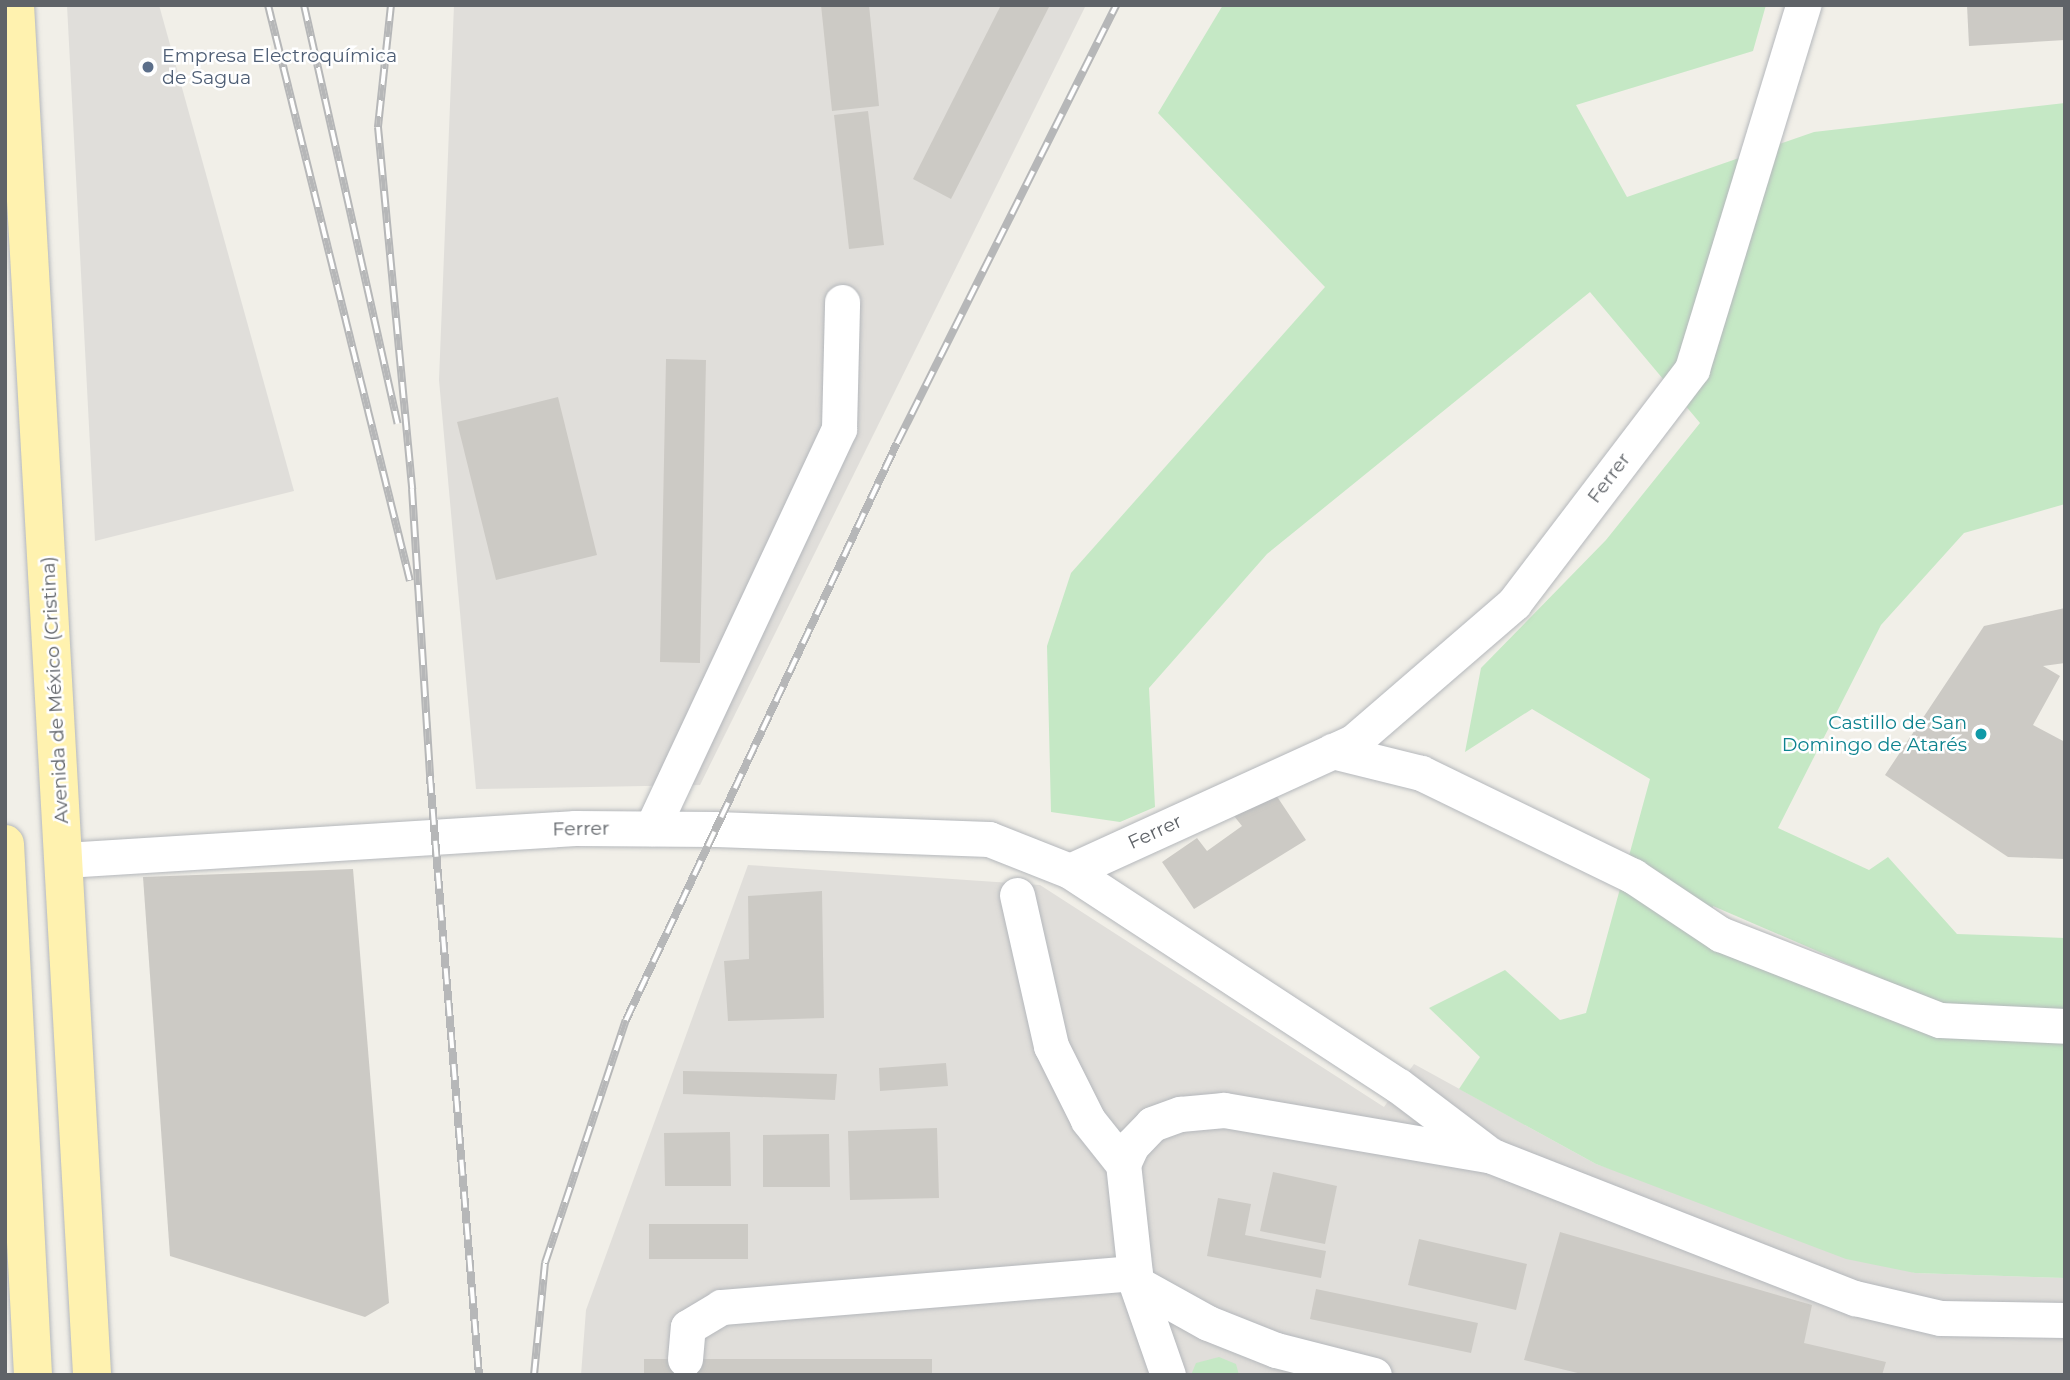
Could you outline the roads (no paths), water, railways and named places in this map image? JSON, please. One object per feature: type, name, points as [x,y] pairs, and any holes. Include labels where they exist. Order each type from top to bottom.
[{"type":"main road","name":"Avenida de México (Cristina)","points":[[16,5],[92,1375]]},
{"type":"main road","points":[[5,844],[16,1232],[33,1375]]},
{"type":"street","name":"Ferrer","points":[[65,860],[575,828],[652,828],[816,830],[989,839],[1070,871],[1353,741],[1514,603],[1692,369],[1803,5]]},
{"type":"street","points":[[652,828],[839,429],[842,302]]},
{"type":"street","points":[[1332,751],[1421,773],[1633,876],[1720,934],[1940,1020],[2065,1026]]},
{"type":"street","points":[[1070,871],[1399,1086],[1492,1156]]},
{"type":"street","points":[[1017,895],[1051,1046],[1088,1120],[1123,1164]]},
{"type":"street","points":[[1168,1375],[1136,1278],[1123,1164],[1132,1145],[1152,1124],[1180,1114],[1224,1110],[1492,1156],[1855,1298],[1940,1318],[2065,1320]]},
{"type":"street","points":[[685,1359],[688,1327],[720,1307],[1136,1278],[1273,1363],[1374,1375]]},
{"type":"railway","points":[[268,5],[410,581]]},
{"type":"railway","points":[[304,5],[398,424]]},
{"type":"railway","points":[[391,5],[378,127],[412,489],[430,777],[479,1375]]},
{"type":"railway","points":[[534,1375],[545,1263],[626,1020],[897,443],[1116,5]]},
{"type":"place","name":"Empresa Electroquímica de Sagua","points":[[148,67]]},
{"type":"place","name":"Castillo de San Domingo de Atarés","points":[[1981,734]]}]
